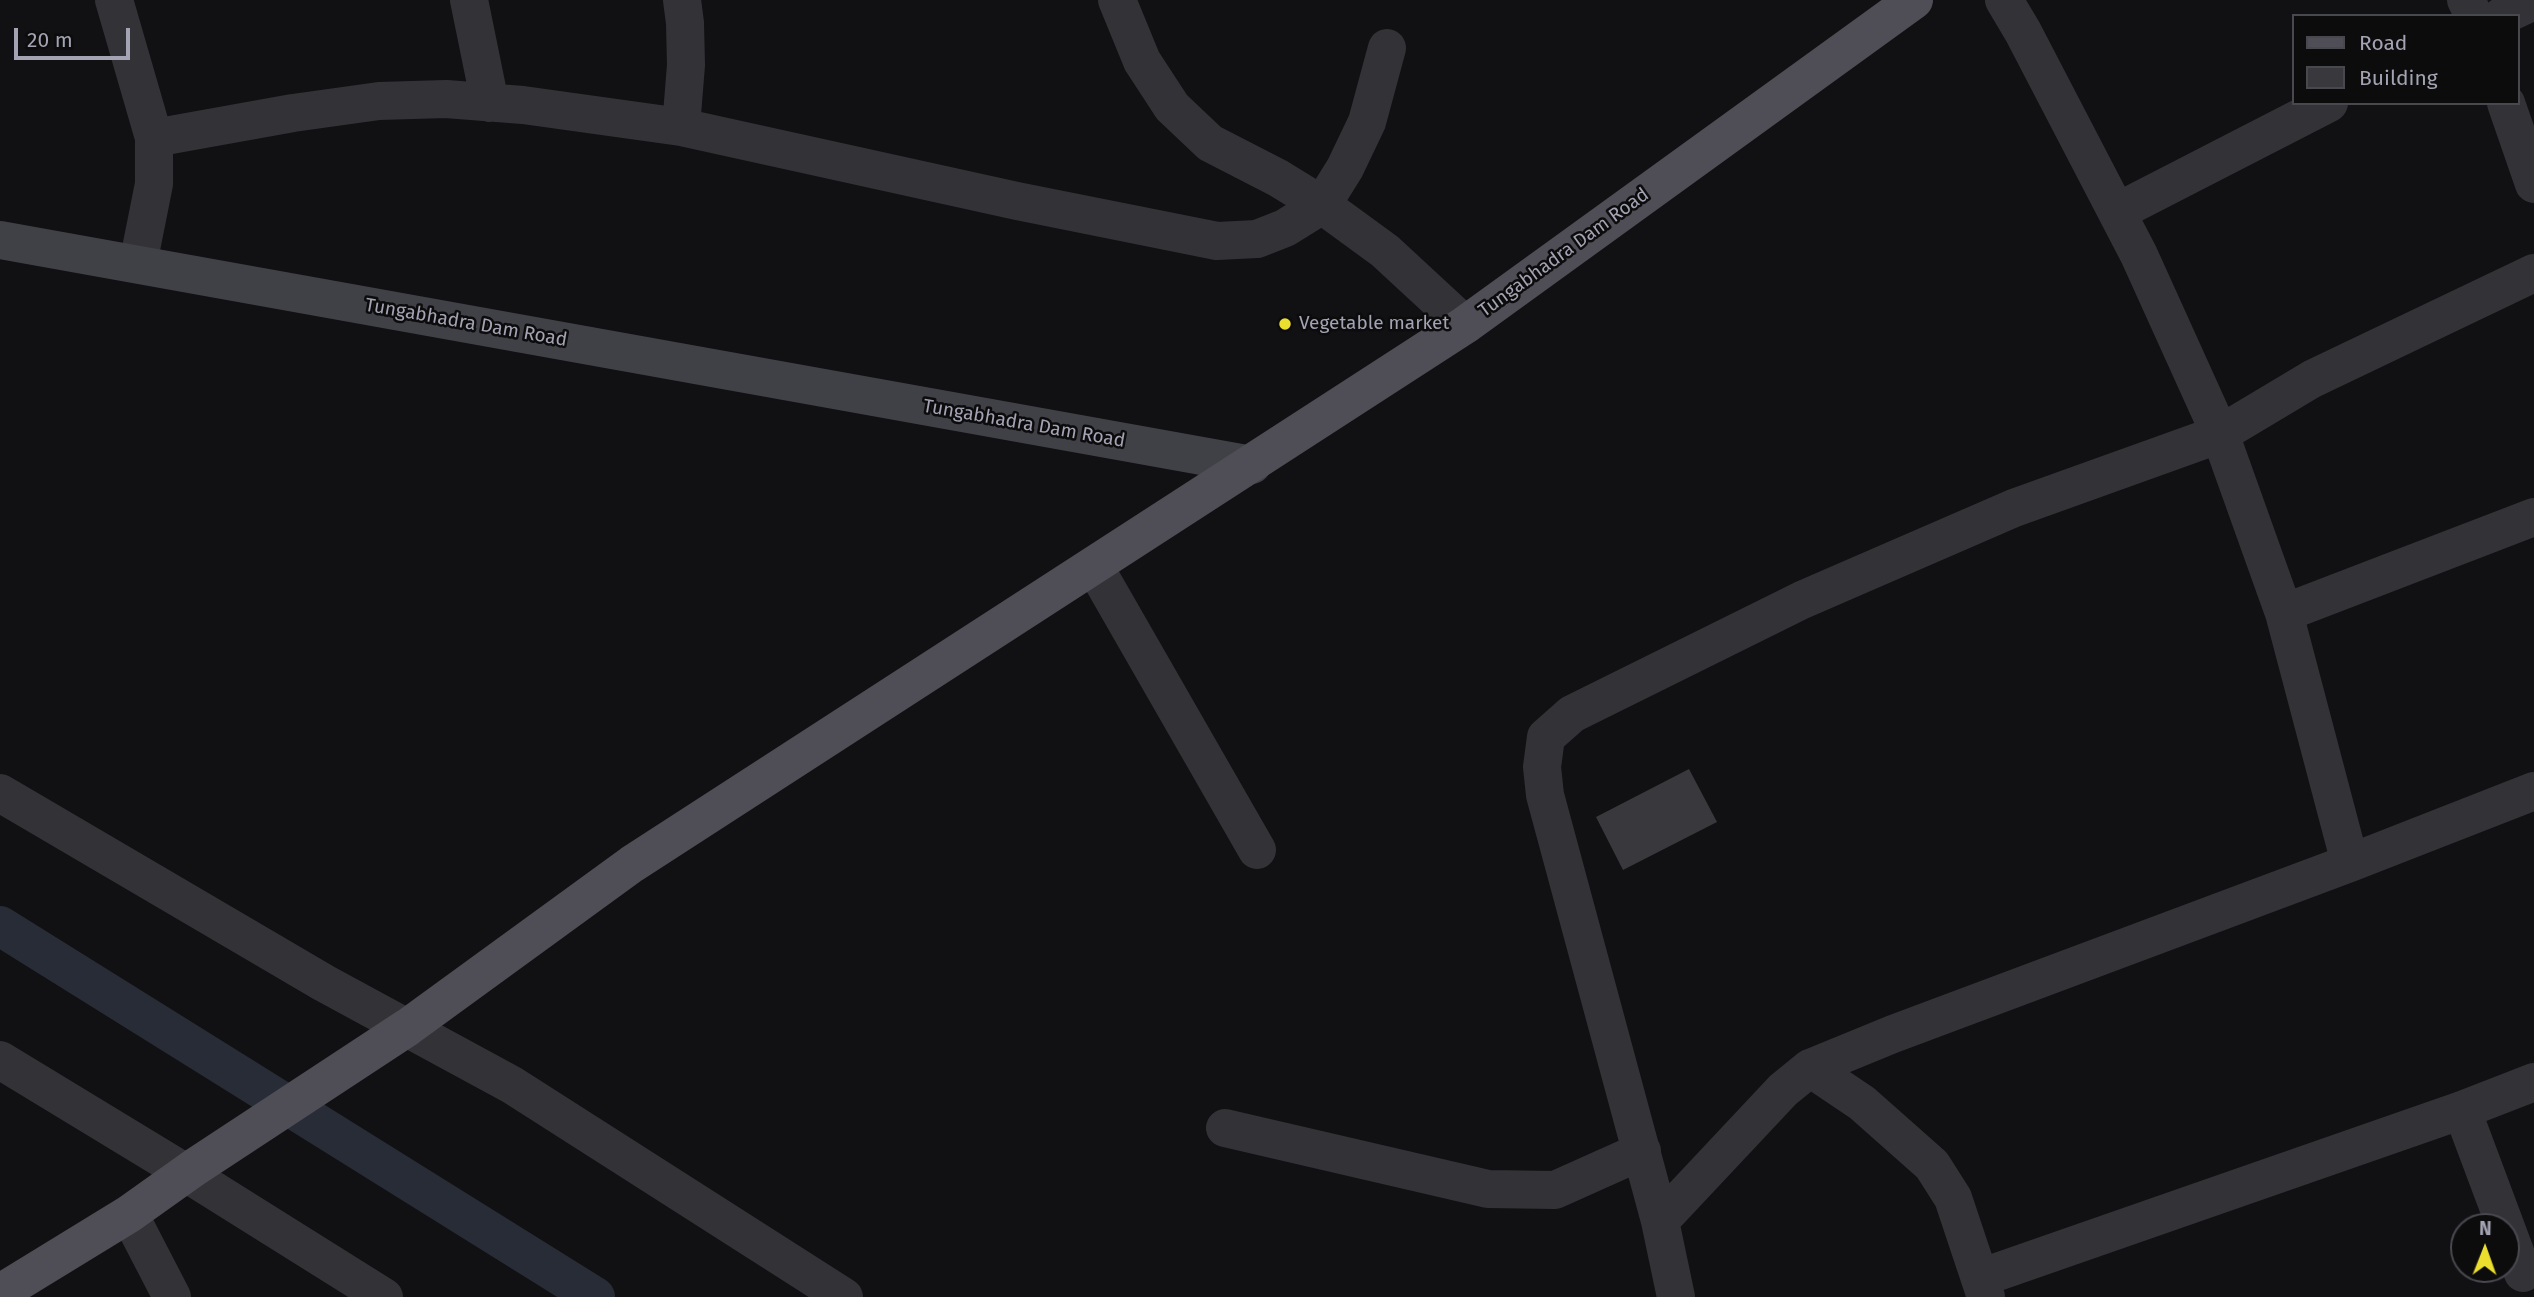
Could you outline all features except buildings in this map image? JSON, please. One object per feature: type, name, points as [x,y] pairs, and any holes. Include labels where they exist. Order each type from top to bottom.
[{"type":"main road","name":"Tungabhadra Dam Road","points":[[1252,465],[1465,325],[1914,0]]},
{"type":"main road","points":[[0,1293],[130,1214],[191,1170],[393,1037],[632,864],[1252,465]]},
{"type":"street","points":[[114,0],[155,138],[154,184],[138,264]]},
{"type":"street","points":[[469,0],[490,103]]},
{"type":"street","points":[[681,0],[685,23],[686,65],[681,127]]},
{"type":"street","points":[[1117,0],[1142,61],[1172,107],[1210,143],[1278,178],[1322,205],[1385,251],[1465,325]]},
{"type":"street","points":[[2004,0],[2139,255],[2220,434],[2284,613],[2350,863]]},
{"type":"street","points":[[2506,14],[2534,1]]},
{"type":"street","points":[[155,138],[293,113],[379,101],[446,99],[523,105],[681,127],[1017,201],[1217,241],[1257,239],[1285,228],[1322,205],[1345,168],[1367,122],[1387,48]]},
{"type":"street","points":[[2117,212],[2325,105]]},
{"type":"street","points":[[2507,105],[2534,184]]},
{"type":"street","name":"Tungabhadra Dam Road","points":[[0,240],[1252,465]]},
{"type":"street","points":[[1676,1297],[1642,1152],[1545,795],[1542,767],[1546,737],[1572,714],[1802,600],[2014,508],[2220,434],[2312,379],[2534,273]]},
{"type":"street","points":[[2284,613],[2534,517]]},
{"type":"street","points":[[1094,566],[1257,850]]},
{"type":"street","points":[[1660,1221],[1783,1090],[1810,1068],[2534,791]]},
{"type":"street","points":[[0,793],[324,983],[393,1037],[512,1085],[844,1297]]},
{"type":"street","points":[[0,1060],[191,1170],[384,1297]]},
{"type":"street","points":[[1810,1068],[1862,1102],[1932,1165],[1954,1198],[1983,1287],[2534,1082]]},
{"type":"street","points":[[2462,1110],[2523,1273]]},
{"type":"street","points":[[1225,1128],[1488,1189],[1555,1190],[1642,1152]]},
{"type":"street","points":[[130,1214],[172,1297]]},
{"type":"waterway","points":[[0,926],[595,1297]]},
{"type":"place","name":"Vegetable market","points":[[1285,324]]}]
